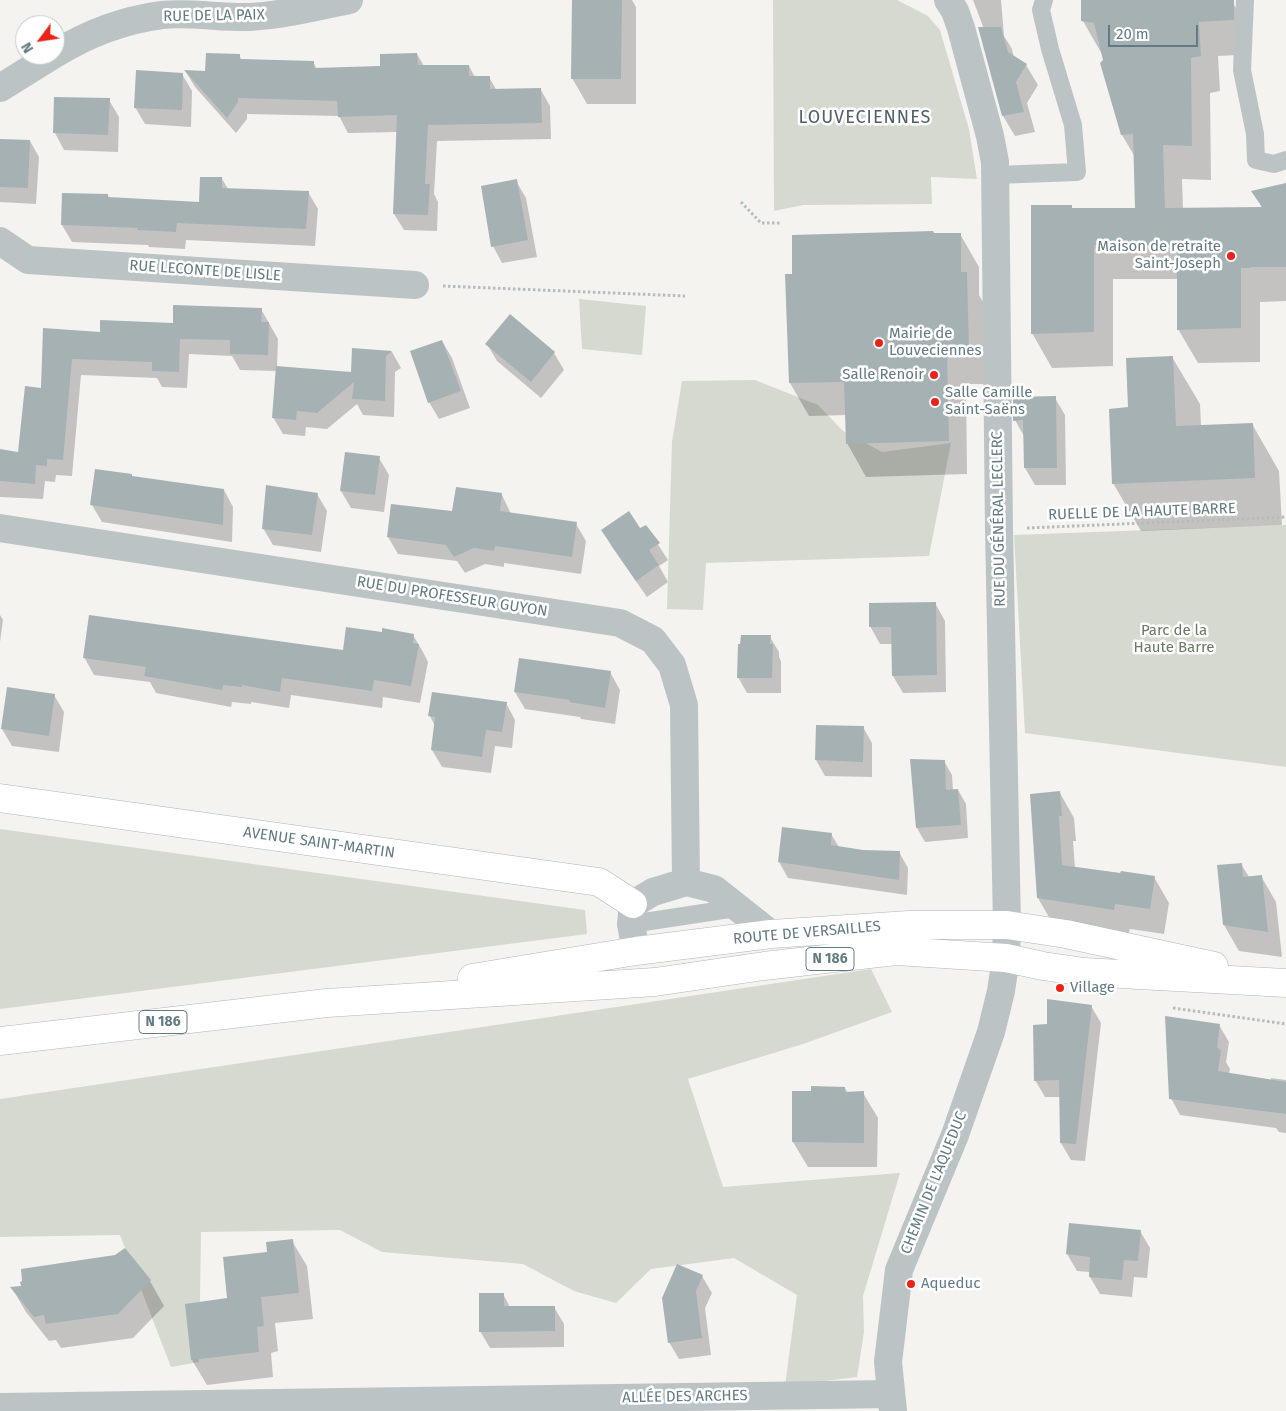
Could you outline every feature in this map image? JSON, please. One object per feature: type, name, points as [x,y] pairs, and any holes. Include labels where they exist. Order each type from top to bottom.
[{"type":"main road","name":"AVENUE SAINT-MARTIN","points":[[0,798],[599,882],[632,914]]},
{"type":"main road","name":"ROUTE DE VERSAILLES","points":[[327,1003],[636,950],[770,934],[910,925],[1007,925],[1066,934],[1286,982]]},
{"type":"main road","points":[[636,950],[655,982]]},
{"type":"main road","name":"ROUTE DE VERSAILLES","points":[[0,1041],[327,1003],[655,982],[764,966],[896,951],[1006,958],[1084,972],[1286,982]]},
{"type":"street","name":"RUE DE LA PAIX","points":[[65,48],[113,26],[163,15],[250,17],[290,13],[348,0]]},
{"type":"street","name":"RUE DU GÉNÉRAL LECLERC","points":[[948,0],[958,19],[964,37],[995,162],[1006,958]]},
{"type":"street","name":"RUE DE LA PAIX","points":[[0,88],[37,65]]},
{"type":"street","name":"RUE LECONTE DE LISLE","points":[[0,241],[28,260],[415,285]]},
{"type":"street","name":"RUE DU PROFESSEUR GUYON","points":[[0,528],[620,623],[652,640],[672,665],[684,705],[686,882]]},
{"type":"street","points":[[636,950],[632,914],[653,892],[686,882],[714,890],[770,934]]},
{"type":"street","name":"CHEMIN DE L'AQUEDUC","points":[[892,1402],[888,1362],[899,1270],[955,1134],[991,1032],[1006,958]]},
{"type":"street","name":"ALLÉE DES ARCHES","points":[[0,1407],[193,1408],[892,1402]]},
{"type":"lane","points":[[995,175],[1077,172],[1073,125],[1050,49],[1041,10],[1044,0]]},
{"type":"lane","points":[[1246,0],[1242,70],[1255,134],[1256,160],[1274,164],[1286,160]]},
{"type":"lane","points":[[632,914],[736,908]]},
{"type":"path","points":[[742,202],[761,223],[781,223]]},
{"type":"path","points":[[415,285],[684,296]]},
{"type":"path","name":"RUELLE DE LA HAUTE BARRE","points":[[999,530],[1286,517]]},
{"type":"green space","points":[[773,0],[897,0],[928,16],[940,30],[969,129],[977,179],[931,177],[932,204],[803,205],[774,211]]},
{"type":"green space","points":[[579,299],[646,306],[642,355],[582,349]]},
{"type":"green space","points":[[755,380],[818,405],[843,431],[882,452],[951,443],[929,556],[706,563],[703,610],[667,609],[672,442],[682,381]]},
{"type":"green space","name":"Parc de la Haute Barre","points":[[1286,525],[1286,767],[1025,733],[1014,535]]},
{"type":"green space","points":[[0,829],[585,910],[587,934],[0,1009]]},
{"type":"green space","points":[[871,969],[892,1012],[803,1044],[688,1079],[723,1187],[900,1173],[863,1296],[864,1332],[857,1377],[785,1386],[797,1295],[734,1258],[651,1269],[616,1303],[574,1291],[523,1264],[382,1252],[340,1230],[201,1232],[199,1362],[171,1367],[120,1235],[0,1237],[0,1099]]},
{"type":"building","points":[[572,0],[622,0],[621,79],[571,79]]},
{"type":"building","points":[[1081,0],[1234,0],[1234,20],[1199,22],[1201,56],[1191,58],[1192,146],[1163,145],[1165,208],[1262,207],[1251,191],[1286,183],[1286,267],[1241,268],[1241,328],[1177,330],[1177,245],[1094,245],[1094,332],[1031,334],[1031,205],[1072,205],[1072,208],[1135,208],[1133,134],[1121,135],[1100,63],[1103,60],[1094,23],[1081,21]]},
{"type":"building","points":[[978,27],[1001,27],[1008,52],[1027,64],[1016,82],[1024,112],[1002,116]]},
{"type":"building","points":[[206,53],[240,54],[240,59],[314,61],[314,68],[380,66],[380,54],[417,53],[418,65],[469,65],[469,76],[490,76],[490,89],[541,88],[542,123],[428,125],[425,184],[430,184],[428,215],[393,214],[397,115],[338,117],[337,101],[238,98],[238,102],[227,118],[184,70],[205,71]]},
{"type":"building","points":[[136,70],[183,73],[182,110],[134,108]]},
{"type":"building","points":[[54,97],[110,98],[108,135],[53,133]]},
{"type":"building","points":[[0,139],[30,140],[28,188],[0,187]]},
{"type":"building","points":[[200,177],[222,177],[222,188],[309,191],[306,229],[177,223],[176,232],[137,230],[138,228],[61,225],[62,193],[108,194],[108,197],[199,202]]},
{"type":"building","points":[[517,179],[528,240],[491,247],[481,186]]},
{"type":"building","name":"Mairie de Louveciennes","points":[[933,231],[934,233],[961,233],[961,272],[967,272],[969,351],[947,351],[949,441],[846,444],[844,382],[789,383],[785,274],[792,274],[792,235]]},
{"type":"building","points":[[173,305],[262,308],[261,322],[269,322],[268,355],[230,354],[230,340],[180,339],[179,372],[152,371],[152,362],[72,359],[63,460],[47,459],[47,466],[36,465],[35,484],[0,481],[0,449],[18,452],[25,386],[41,388],[43,328],[100,332],[100,320],[173,323]]},
{"type":"building","points":[[510,314],[555,352],[531,382],[485,344]]},
{"type":"building","points":[[442,340],[461,391],[428,403],[410,351]]},
{"type":"building","points":[[352,348],[392,351],[386,356],[385,401],[352,399],[354,382],[317,413],[297,411],[296,420],[272,418],[276,366],[351,372]]},
{"type":"building","points":[[1173,356],[1176,426],[1253,423],[1255,478],[1112,484],[1109,409],[1128,407],[1126,358]]},
{"type":"building","points":[[1056,396],[1057,468],[1024,468],[1023,420],[1013,421],[1013,397]]},
{"type":"building","points":[[345,452],[380,456],[375,495],[340,491]]},
{"type":"building","points":[[95,469],[224,489],[223,525],[90,505]]},
{"type":"building","points":[[266,485],[318,493],[312,535],[262,529]]},
{"type":"building","points":[[456,487],[502,493],[500,511],[577,522],[572,557],[495,546],[494,551],[474,548],[454,557],[446,545],[387,537],[391,504],[452,511]]},
{"type":"building","points":[[629,511],[640,528],[646,525],[660,543],[649,550],[659,565],[636,581],[601,530]]},
{"type":"building","points":[[936,602],[937,675],[892,676],[891,627],[869,627],[869,603]]},
{"type":"building","points":[[89,615],[343,650],[346,627],[382,632],[382,628],[414,634],[413,643],[419,644],[411,686],[374,680],[372,691],[282,678],[280,692],[242,685],[242,687],[223,685],[222,690],[144,676],[146,667],[83,658]]},
{"type":"building","points":[[741,635],[771,635],[770,644],[773,644],[772,678],[737,678],[738,644],[740,644]]},
{"type":"building","points":[[519,658],[611,671],[605,708],[569,702],[570,700],[514,692]]},
{"type":"building","points":[[7,687],[55,694],[49,736],[1,729]]},
{"type":"building","points":[[432,692],[507,702],[502,732],[486,730],[482,757],[431,750],[435,717],[428,716]]},
{"type":"building","points":[[816,725],[864,726],[863,762],[815,760]]},
{"type":"building","points":[[910,759],[945,760],[946,790],[958,789],[961,825],[916,828]]},
{"type":"building","points":[[1060,791],[1062,816],[1059,816],[1062,865],[1155,876],[1150,909],[1115,904],[1114,910],[1037,898],[1030,794]]},
{"type":"building","points":[[782,827],[832,833],[831,845],[863,850],[900,851],[899,880],[778,862]]},
{"type":"building","points":[[1242,863],[1243,877],[1262,875],[1268,932],[1223,925],[1217,865]]},
{"type":"building","points":[[1047,999],[1092,1005],[1076,1144],[1060,1143],[1059,1080],[1034,1081],[1033,1025],[1047,1024]]},
{"type":"building","points":[[1165,1016],[1220,1024],[1217,1047],[1221,1051],[1218,1071],[1286,1082],[1286,1114],[1169,1099]]},
{"type":"building","points":[[811,1086],[845,1087],[845,1092],[864,1091],[864,1143],[792,1142],[792,1091],[811,1091]]},
{"type":"building","points":[[1069,1223],[1141,1230],[1138,1261],[1124,1260],[1122,1280],[1089,1277],[1090,1257],[1066,1254]]},
{"type":"building","points":[[293,1239],[299,1293],[261,1297],[264,1326],[257,1327],[259,1352],[191,1360],[185,1304],[227,1298],[223,1257],[267,1252],[266,1242]]},
{"type":"building","points":[[125,1248],[151,1280],[118,1314],[46,1324],[44,1315],[34,1317],[10,1287],[21,1286],[21,1269],[115,1255]]},
{"type":"building","points":[[677,1264],[703,1275],[696,1291],[702,1338],[668,1343],[662,1298]]},
{"type":"building","points":[[479,1293],[504,1293],[504,1306],[555,1306],[555,1331],[479,1332]]},
{"type":"place","name":"Maison de retraite Saint-Joseph","points":[[1231,256]]},
{"type":"place","name":"Mairie de Louveciennes","points":[[879,343]]},
{"type":"place","name":"Salle Renoir","points":[[934,375]]},
{"type":"place","name":"Salle Camille Saint-Saëns","points":[[935,402]]},
{"type":"place","name":"Village","points":[[1060,988]]},
{"type":"place","name":"Aqueduc","points":[[911,1284]]},
{"type":"district","name":"LOUVECIENNES","points":[[865,118]]}]
